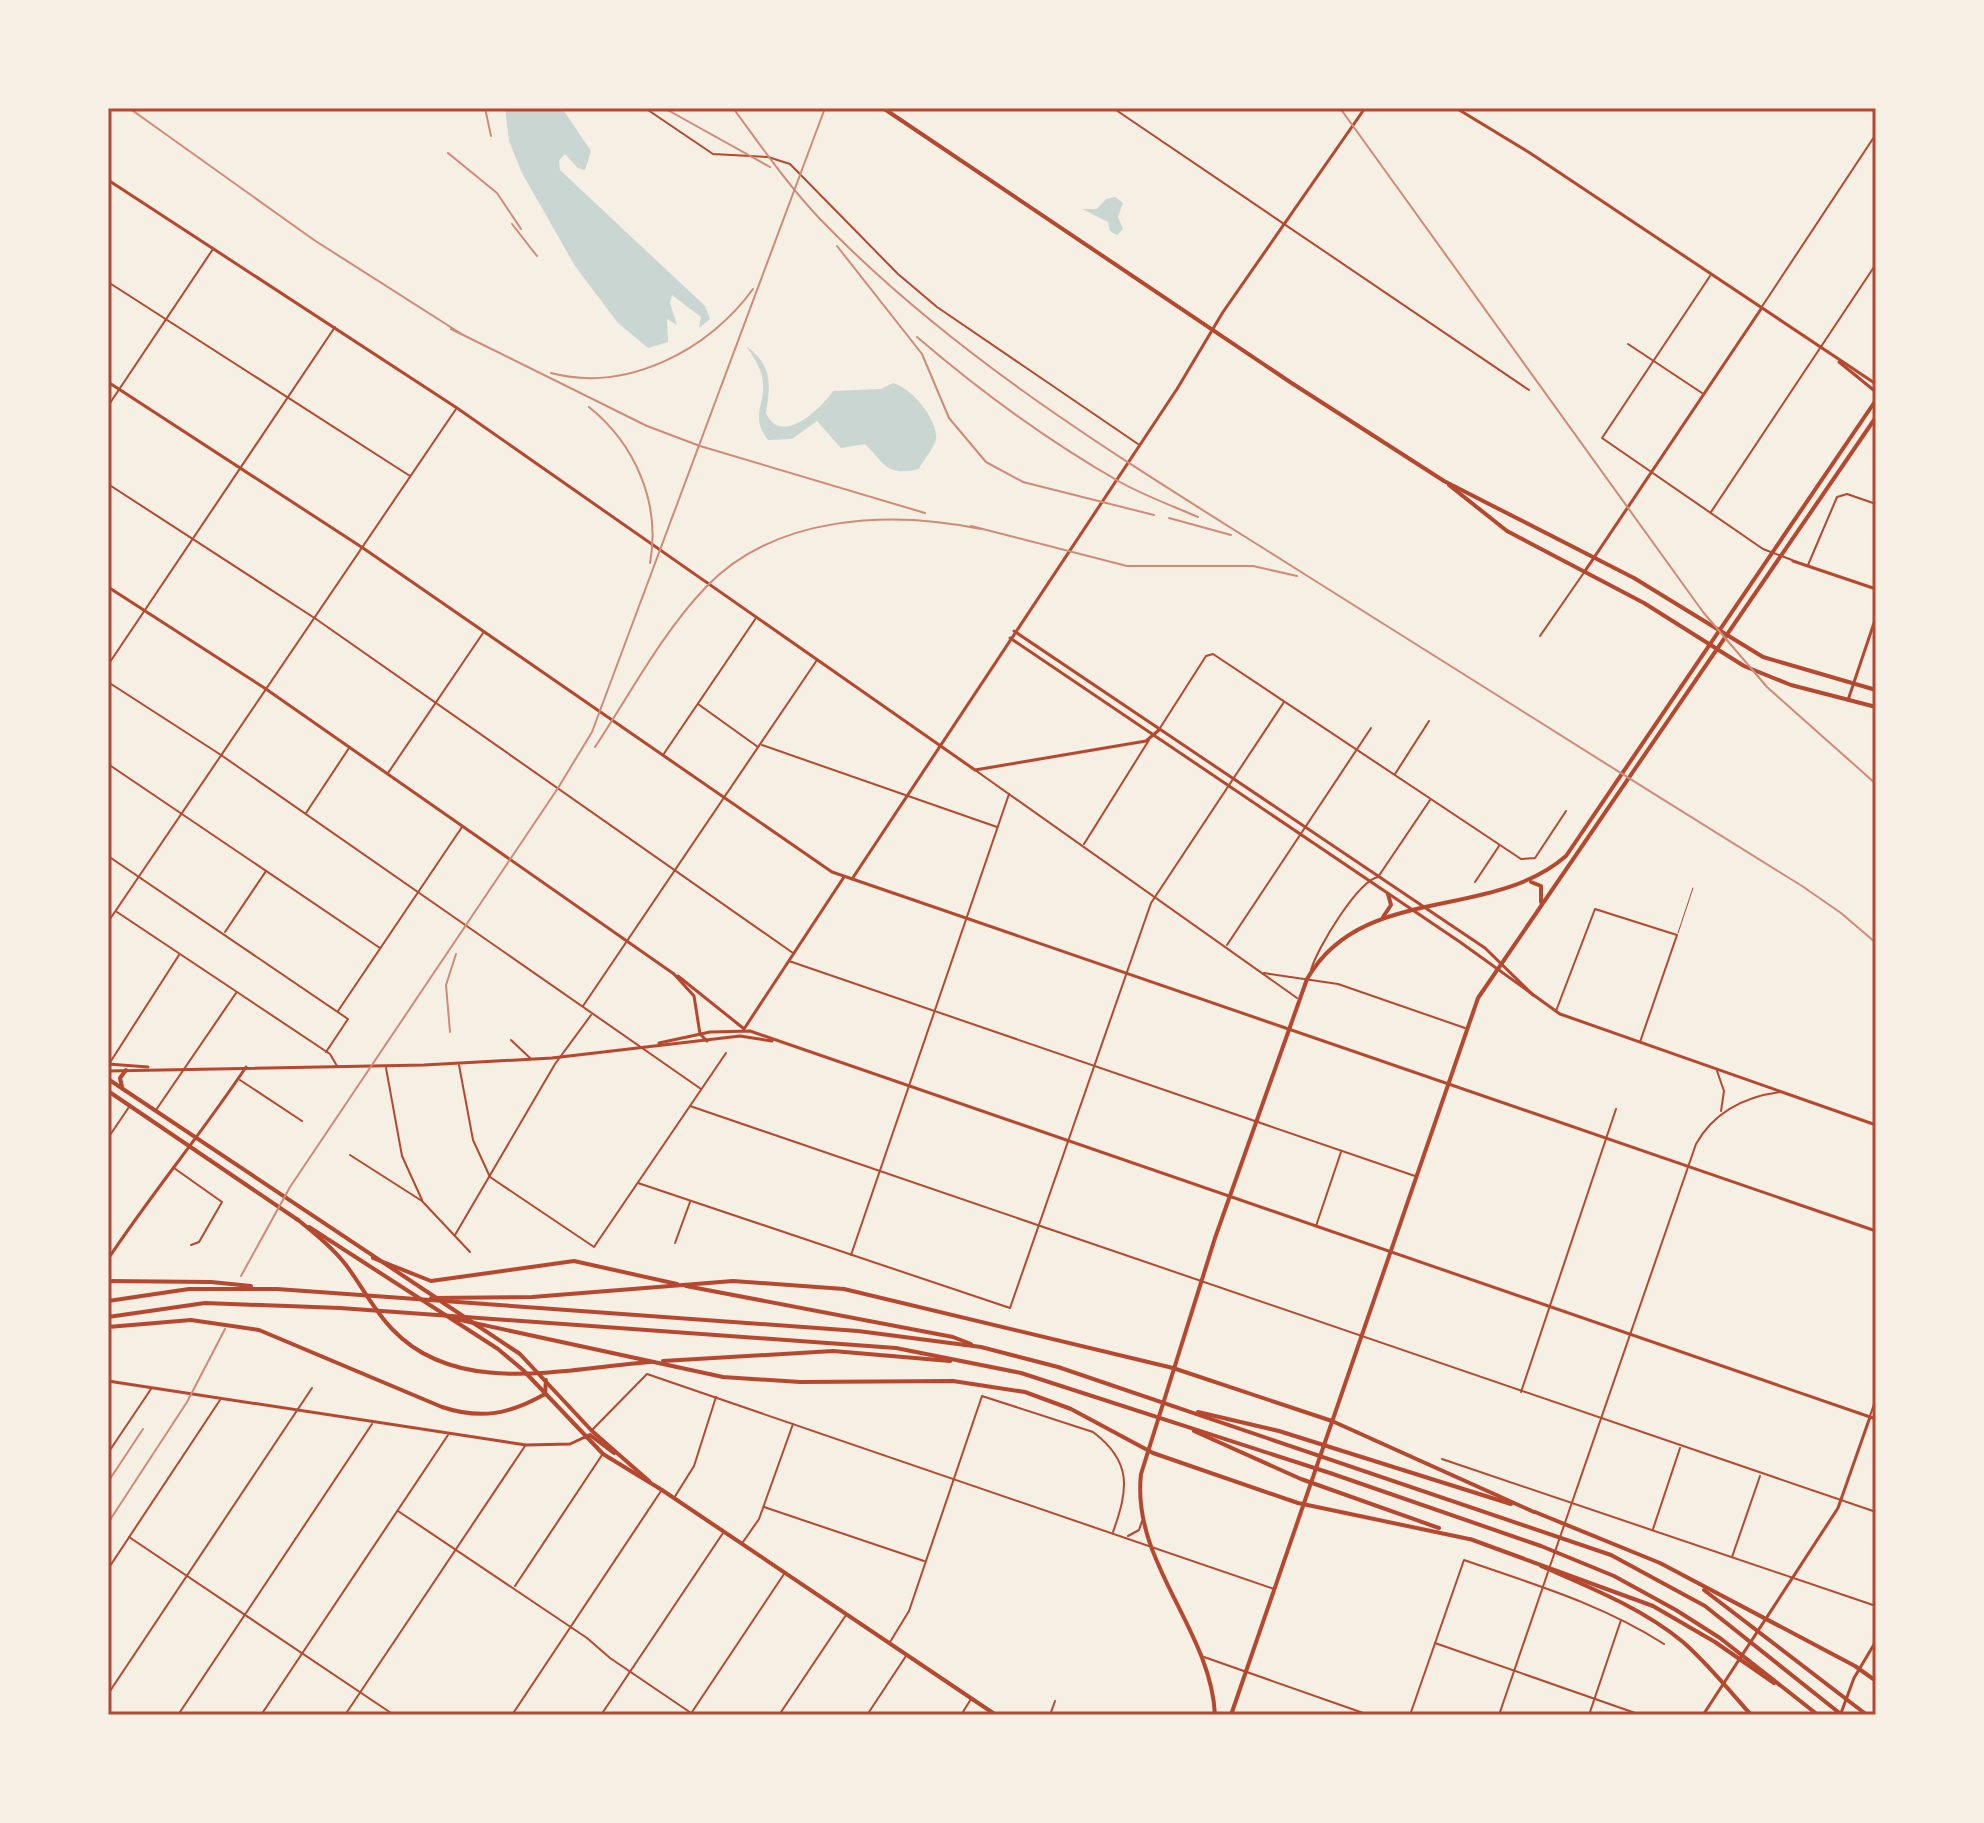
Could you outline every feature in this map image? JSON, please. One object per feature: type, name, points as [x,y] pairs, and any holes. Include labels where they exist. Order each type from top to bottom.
[{"type":"main road","points":[[883,108],[1444,481],[1507,531],[1585,571],[1753,671],[1791,685],[1876,707]]},
{"type":"main road","points":[[1788,540],[1876,400]]},
{"type":"main road","points":[[1231,1715],[1478,998],[1788,540],[1876,417]]},
{"type":"main road","points":[[1444,481],[1595,557],[1763,657],[1876,690]]},
{"type":"main road","points":[[1524,883],[1566,856],[1612,799]]},
{"type":"main road","points":[[1215,1715],[1201,1656],[1150,1545],[1138,1495],[1147,1450],[1173,1368],[1297,998],[1311,970],[1351,932],[1383,917],[1533,882],[1541,886],[1539,908]]},
{"type":"main road","points":[[1383,917],[1391,905],[1388,894]]},
{"type":"main road","points":[[123,1090],[120,1078],[126,1070]]},
{"type":"main road","points":[[108,1079],[373,1258],[503,1340],[546,1380],[592,1431],[650,1483]]},
{"type":"main road","points":[[108,1091],[297,1219],[498,1349],[585,1437],[630,1474],[662,1490],[996,1715]]},
{"type":"main road","points":[[297,1219],[339,1256],[385,1321],[410,1345],[449,1366],[480,1373],[833,1351],[978,1364]]},
{"type":"main road","points":[[373,1258],[415,1277],[438,1281],[552,1262],[595,1264],[693,1287],[953,1337],[1058,1367],[1611,1555],[1705,1606],[1841,1715]]},
{"type":"main road","points":[[109,1281],[192,1282],[858,1331],[981,1347]]},
{"type":"main road","points":[[399,1297],[478,1298],[771,1282],[844,1289],[1173,1368],[1332,1421],[1534,1512]]},
{"type":"main road","points":[[108,1301],[189,1289],[277,1289]]},
{"type":"main road","points":[[108,1317],[182,1304],[248,1303],[896,1348],[978,1364],[1050,1381],[1541,1546],[1614,1576],[1701,1625],[1818,1715]]},
{"type":"main road","points":[[433,1314],[723,1377],[800,1382],[953,1381],[989,1385],[1049,1400],[1147,1450],[1304,1505],[1469,1539]]},
{"type":"main road","points":[[108,1327],[165,1321],[215,1322],[259,1330],[460,1413],[507,1412],[545,1394]]},
{"type":"main road","points":[[545,1394],[546,1380]]},
{"type":"main road","points":[[1183,1409],[1294,1435],[1534,1512],[1622,1545],[1859,1669],[1876,1681]]},
{"type":"main road","points":[[1185,1426],[1301,1479],[1653,1606],[1715,1642],[1798,1700]]},
{"type":"main road","points":[[585,1437],[590,1435],[623,1458]]},
{"type":"main road","points":[[1513,1553],[1603,1594],[1667,1630],[1698,1656],[1751,1715]]},
{"type":"main road","points":[[1688,1579],[1867,1715]]},
{"type":"street","points":[[645,108],[713,154],[768,157],[790,164],[898,274],[937,307],[1139,445]]},
{"type":"street","points":[[1113,108],[1529,390]]},
{"type":"street","points":[[852,879],[1214,330],[1365,108]]},
{"type":"street","points":[[1456,108],[1530,153],[1876,384]]},
{"type":"street","points":[[1540,636],[1876,134]]},
{"type":"street","points":[[108,180],[457,408],[1297,998]]},
{"type":"street","points":[[108,406],[213,248]]},
{"type":"street","points":[[1711,512],[1876,264]]},
{"type":"street","points":[[1711,275],[1602,438],[1763,549],[1876,589]]},
{"type":"street","points":[[108,282],[411,477]]},
{"type":"street","points":[[108,665],[335,327]]},
{"type":"street","points":[[1628,344],[1703,394]]},
{"type":"street","points":[[1836,359],[1876,392]]},
{"type":"street","points":[[108,382],[363,548],[817,863],[844,877],[1876,1231]]},
{"type":"street","points":[[108,922],[457,408]]},
{"type":"street","points":[[108,484],[316,619],[793,953]]},
{"type":"street","points":[[1808,566],[1832,502],[1840,495],[1847,494],[1876,504]]},
{"type":"street","points":[[108,587],[266,689],[674,974],[690,982],[744,1029],[1876,1419]]},
{"type":"street","points":[[663,756],[757,617]]},
{"type":"street","points":[[1848,700],[1876,617]]},
{"type":"street","points":[[1014,631],[1502,961],[1535,998]]},
{"type":"street","points":[[388,774],[483,632]]},
{"type":"street","points":[[1010,638],[1368,879],[1556,1012],[1876,1125]]},
{"type":"street","points":[[975,770],[1149,740],[1155,736],[1206,656],[1216,656],[1521,859],[1535,858],[1566,811]]},
{"type":"street","points":[[583,1006],[818,659]]},
{"type":"street","points":[[1076,682],[1080,676]]},
{"type":"street","points":[[108,682],[306,813],[701,1089]]},
{"type":"street","points":[[638,1183],[1010,1308],[1155,896],[1284,702]]},
{"type":"street","points":[[698,704],[760,746],[997,827]]},
{"type":"street","points":[[1394,775],[1429,721]]},
{"type":"street","points":[[1226,946],[1371,728]]},
{"type":"street","points":[[1083,845],[1149,740]]},
{"type":"street","points":[[306,813],[349,747]]},
{"type":"street","points":[[108,764],[380,948]]},
{"type":"street","points":[[850,1255],[1009,794]]},
{"type":"street","points":[[1311,970],[1319,949],[1343,914],[1368,879],[1378,877],[1431,799]]},
{"type":"street","points":[[337,1012],[462,826]]},
{"type":"street","points":[[1475,882],[1499,845]]},
{"type":"street","points":[[108,856],[348,1019],[326,1052]]},
{"type":"street","points":[[224,934],[267,870]]},
{"type":"street","points":[[744,1036],[744,1029],[844,877]]},
{"type":"street","points":[[1556,1012],[1593,910],[1597,908],[1677,935],[1640,1043]]},
{"type":"street","points":[[115,911],[326,1052],[338,1067]]},
{"type":"street","points":[[180,954],[108,1064],[152,1067],[386,1066],[531,1060],[639,1045],[744,1036],[772,1041]]},
{"type":"street","points":[[788,961],[1416,1177]]},
{"type":"street","points":[[1262,973],[1338,984],[1466,1029]]},
{"type":"street","points":[[674,974],[694,996],[700,1034],[707,1041]]},
{"type":"street","points":[[156,1111],[236,992]]},
{"type":"street","points":[[455,1235],[561,1057],[592,1013]]},
{"type":"street","points":[[659,1043],[744,1029]]},
{"type":"street","points":[[511,1040],[531,1060]]},
{"type":"street","points":[[459,1063],[473,1140],[490,1177],[594,1247],[726,1053]]},
{"type":"street","points":[[386,1066],[402,1156],[422,1201]]},
{"type":"street","points":[[108,1071],[152,1067]]},
{"type":"street","points":[[108,1259],[246,1067]]},
{"type":"street","points":[[1716,1070],[1724,1091],[1721,1114]]},
{"type":"street","points":[[238,1079],[302,1121]]},
{"type":"street","points":[[1499,1715],[1687,1166],[1701,1135],[1721,1114],[1751,1099],[1781,1092]]},
{"type":"street","points":[[108,1138],[130,1106]]},
{"type":"street","points":[[690,1106],[1876,1512]]},
{"type":"street","points":[[1521,1392],[1616,1109]]},
{"type":"street","points":[[1316,1227],[1341,1151]]},
{"type":"street","points":[[350,1155],[422,1201],[470,1252]]},
{"type":"street","points":[[173,1167],[222,1203],[199,1242],[191,1245]]},
{"type":"street","points":[[675,1243],[690,1200]]},
{"type":"street","points":[[592,1431],[647,1374],[1274,1589]]},
{"type":"street","points":[[108,1381],[526,1445],[570,1444],[585,1437]]},
{"type":"street","points":[[108,1453],[152,1388]]},
{"type":"street","points":[[108,1694],[312,1388]]},
{"type":"street","points":[[674,1498],[694,1466],[717,1396]]},
{"type":"street","points":[[889,1643],[909,1611],[982,1396],[1093,1432],[1103,1440],[1125,1474],[1125,1499],[1113,1533]]},
{"type":"street","points":[[1703,1715],[1841,1501],[1876,1398]]},
{"type":"street","points":[[108,1569],[221,1399]]},
{"type":"street","points":[[742,1544],[764,1507],[793,1422]]},
{"type":"street","points":[[178,1715],[373,1423]]},
{"type":"street","points":[[261,1715],[449,1434]]},
{"type":"street","points":[[345,1715],[526,1445]]},
{"type":"street","points":[[1652,1531],[1681,1447]]},
{"type":"street","points":[[514,1588],[603,1454]]},
{"type":"street","points":[[1442,1459],[1876,1606]]},
{"type":"street","points":[[1732,1558],[1761,1474]]},
{"type":"street","points":[[512,1715],[662,1490]]},
{"type":"street","points":[[764,1507],[925,1561]]},
{"type":"street","points":[[398,1511],[571,1627],[693,1714],[785,1573]]},
{"type":"street","points":[[1125,1536],[1139,1530],[1142,1521]]},
{"type":"street","points":[[601,1715],[723,1532]]},
{"type":"street","points":[[129,1537],[394,1715]]},
{"type":"street","points":[[1410,1715],[1464,1560],[1622,1619],[1664,1644]]},
{"type":"street","points":[[779,1715],[846,1614]]},
{"type":"street","points":[[1589,1715],[1622,1619]]},
{"type":"street","points":[[1841,1715],[1859,1669],[1876,1641]]},
{"type":"street","points":[[1435,1643],[1641,1715]]},
{"type":"street","points":[[867,1715],[907,1655]]},
{"type":"street","points":[[1201,1656],[1369,1715]]},
{"type":"street","points":[[961,1715],[972,1698]]},
{"type":"street","points":[[1050,1715],[1055,1701]]},
{"type":"lane","points":[[1677,935],[1693,888]]},
{"type":"shaded area","points":[[505,108],[562,108],[591,151],[585,170],[578,168],[565,154],[559,161],[560,170],[705,306],[710,319],[699,328],[701,317],[672,295],[670,303],[677,325],[667,319],[668,342],[648,348],[618,323],[575,266],[522,173],[509,141]]},
{"type":"shaded area","points":[[1115,197],[1123,203],[1118,217],[1123,229],[1117,235],[1110,231],[1108,222],[1082,209],[1097,209],[1106,199]]},
{"type":"shaded area","points":[[746,346],[761,360],[768,375],[766,413],[773,423],[791,426],[801,422],[820,407],[833,391],[881,389],[893,383],[914,396],[931,419],[936,435],[933,447],[919,469],[899,471],[887,467],[865,444],[841,448],[817,421],[792,439],[768,440],[759,417],[762,377]]},
{"type":"railway","points":[[129,108],[314,240],[460,333]]},
{"type":"railway","points":[[485,108],[491,136]]},
{"type":"railway","points":[[664,108],[770,167]]},
{"type":"railway","points":[[733,108],[785,179],[820,219],[932,322],[992,368],[1180,496],[1802,886],[1841,913],[1876,943]]},
{"type":"railway","points":[[241,1276],[290,1187],[558,788],[592,732],[825,108]]},
{"type":"railway","points":[[1340,108],[1703,612],[1767,687],[1876,784]]},
{"type":"railway","points":[[448,153],[497,193],[521,229]]},
{"type":"railway","points":[[512,224],[537,256]]},
{"type":"railway","points":[[837,246],[922,354],[949,418],[986,462],[1023,482],[1154,515]]},
{"type":"railway","points":[[551,373],[580,378],[608,377],[664,361],[714,331],[753,289]]},
{"type":"railway","points":[[451,329],[647,426],[700,446],[925,513]]},
{"type":"railway","points":[[917,337],[990,396],[1067,450],[1130,487],[1198,517]]},
{"type":"railway","points":[[589,407],[619,439],[641,476],[652,519],[650,563]]},
{"type":"railway","points":[[1169,518],[1231,535]]},
{"type":"railway","points":[[595,747],[661,644],[690,605],[734,563],[765,545],[799,532],[872,520],[946,523],[981,529]]},
{"type":"railway","points":[[971,526],[1127,566],[1253,566],[1297,576]]},
{"type":"railway","points":[[450,1032],[446,985],[456,954]]},
{"type":"railway","points":[[108,1523],[187,1402],[225,1329]]},
{"type":"railway","points":[[108,1482],[143,1429]]}]
